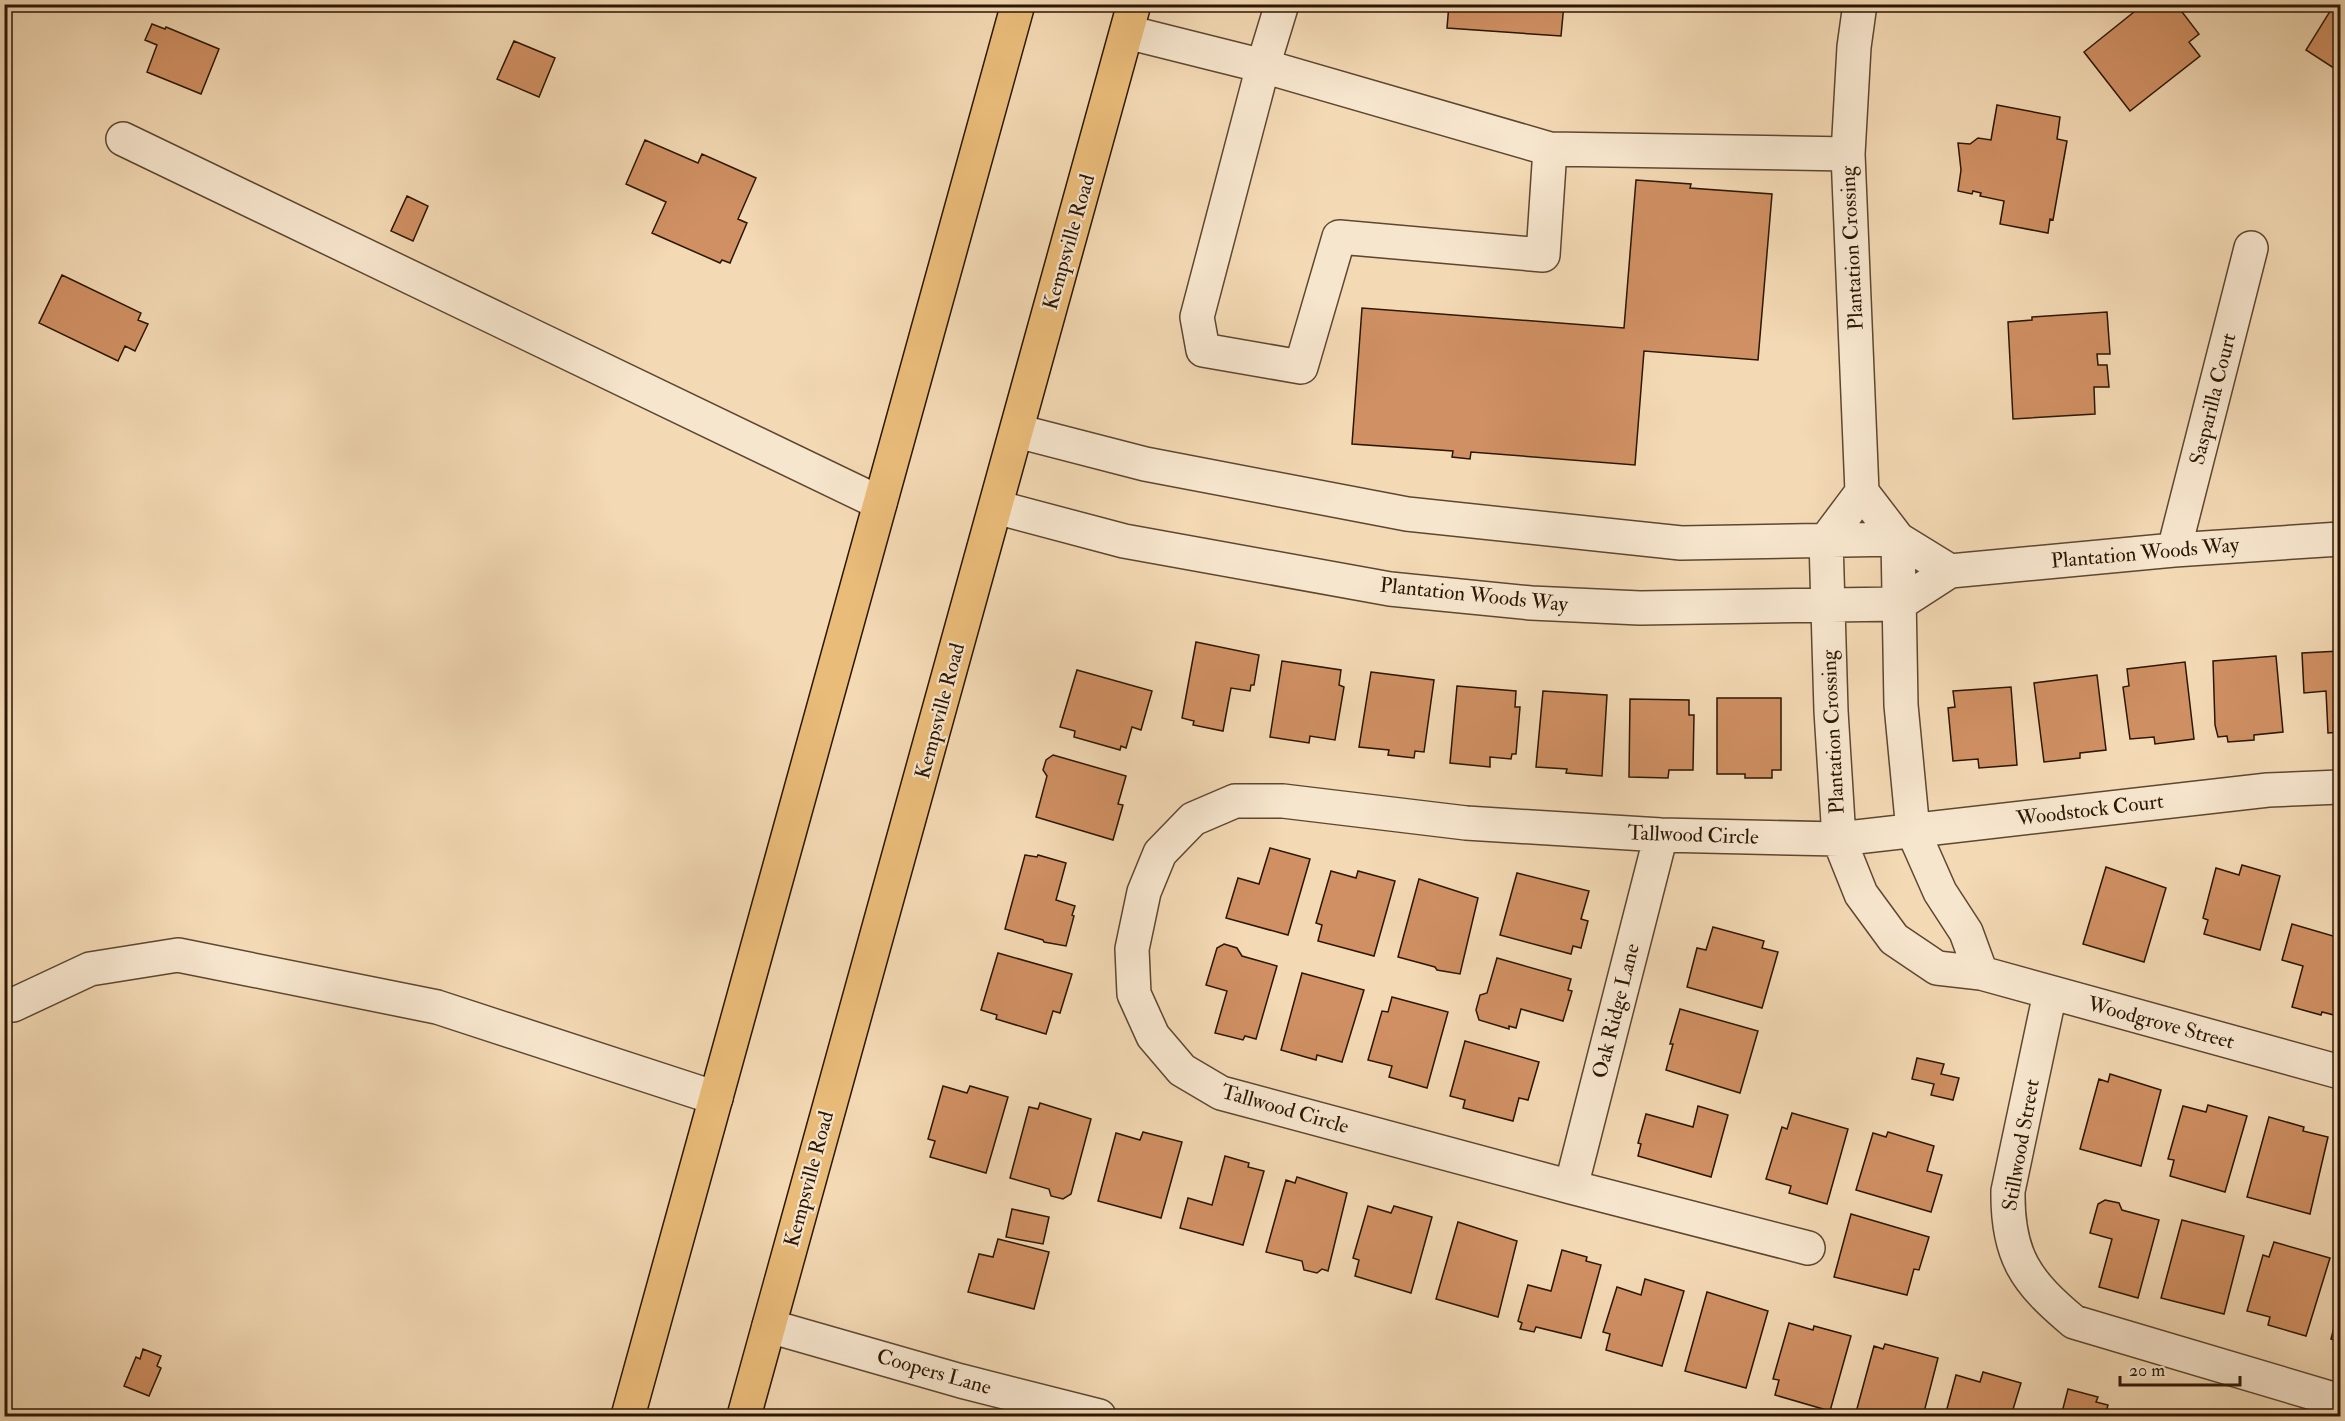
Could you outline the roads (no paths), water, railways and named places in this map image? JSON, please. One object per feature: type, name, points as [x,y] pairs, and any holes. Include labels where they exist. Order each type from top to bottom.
[{"type":"main road","points":[[628,1416],[1018,4]]},
{"type":"main road","name":"Kempsville Road","points":[[744,1416],[1131,18]]},
{"type":"street","points":[[1282,4],[1263,66],[1197,317],[1203,350],[1301,367],[1339,237],[1543,255],[1550,148]]},
{"type":"street","name":"Plantation Crossing","points":[[1860,4],[1854,47],[1848,154],[1862,492]]},
{"type":"street","points":[[1131,18],[1263,66],[1550,148],[1848,154]]},
{"type":"street","points":[[123,139],[880,503]]},
{"type":"street","name":"Sasparilla Court","points":[[2174,550],[2251,248]]},
{"type":"street","points":[[1017,431],[1145,464],[1407,513],[1681,543],[1898,539]]},
{"type":"street","points":[[1826,540],[1862,492],[1898,539],[1950,571]]},
{"type":"street","name":"Plantation Woods Way","points":[[996,507],[1124,541],[1390,588],[1531,603],[1640,608],[1899,604],[1950,571],[2174,550],[2340,539]]},
{"type":"street","points":[[1898,539],[1901,705],[1912,831],[1940,892],[1966,932],[1982,973]]},
{"type":"street","name":"Plantation Crossing","points":[[1826,540],[1827,605],[1839,839]]},
{"type":"street","name":"Woodstock Court","points":[[1839,839],[2268,790],[2340,787]]},
{"type":"street","name":"Tallwood Circle","points":[[1808,1248],[1221,1093],[1182,1070],[1153,1036],[1134,994],[1132,949],[1144,892],[1160,853],[1193,819],[1235,801],[1283,801],[1466,823],[1661,835],[1839,839]]},
{"type":"street","name":"Oak Ridge Lane","points":[[1571,1187],[1661,835]]},
{"type":"street","name":"Woodgrove Street","points":[[1839,839],[1861,894],[1894,939],[1937,968],[1982,973],[2340,1072]]},
{"type":"street","points":[[13,1005],[90,969],[178,955],[437,1007],[716,1098]]},
{"type":"street","name":"Stillwood Street","points":[[2050,993],[2008,1191],[2008,1222],[2021,1265],[2044,1297],[2074,1322],[2340,1401]]},
{"type":"street","name":"Coopers Lane","points":[[769,1326],[961,1381],[1099,1416]]}]
